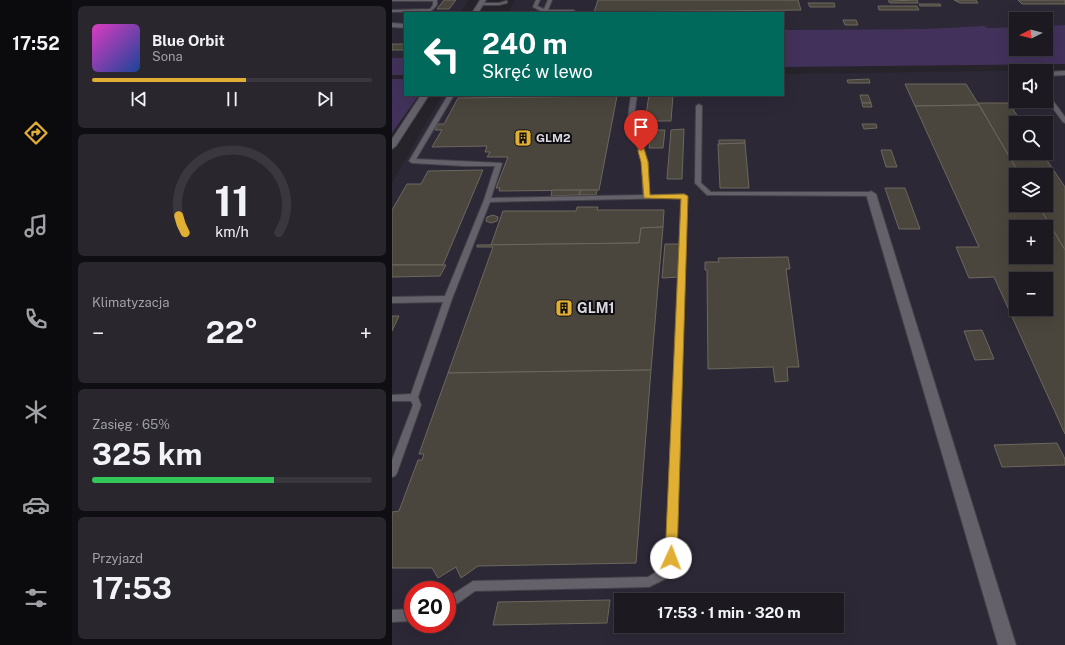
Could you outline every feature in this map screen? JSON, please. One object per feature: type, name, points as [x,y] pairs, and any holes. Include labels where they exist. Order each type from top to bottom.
[{"type":"street","points":[[476,12],[482,2]]},
{"type":"street","points":[[392,25],[404,26]]},
{"type":"street","points":[[392,146],[424,96]]},
{"type":"street","points":[[871,194],[919,349],[1007,645]]},
{"type":"lane","points":[[392,0],[434,0],[435,5],[431,10],[392,11]]},
{"type":"lane","points":[[538,0],[535,7],[544,12],[573,11]]},
{"type":"lane","points":[[544,12],[550,0]]},
{"type":"lane","points":[[482,2],[499,4],[506,2]]},
{"type":"lane","points":[[1053,74],[1065,73]]},
{"type":"lane","points":[[392,473],[417,405],[414,397],[448,299],[487,200],[499,164],[464,164],[412,161],[450,96]]},
{"type":"lane","points":[[634,96],[631,117],[645,162],[646,197]]},
{"type":"lane","points":[[1053,105],[1065,121]]},
{"type":"lane","points":[[699,106],[698,183],[710,194],[871,194]]},
{"type":"lane","points":[[456,598],[473,586],[649,582],[665,573],[671,558],[684,196],[487,200]]},
{"type":"lane","points":[[392,300],[448,299]]},
{"type":"lane","points":[[392,398],[414,397]]},
{"type":"lane","points":[[392,616],[404,615]]},
{"type":"shaded area","points":[[392,0],[469,0],[461,12],[404,12],[404,58],[392,58]]},
{"type":"shaded area","points":[[515,0],[1065,0],[1065,25],[1053,26],[1053,12],[1009,12],[1009,27],[988,28],[984,26],[924,29],[784,30],[784,12],[509,12]]},
{"type":"shaded area","points":[[1065,25],[1065,64],[784,67],[784,30],[924,29],[984,26],[988,28],[1009,27],[1009,56],[1053,56],[1053,26]]},
{"type":"shaded area","points":[[392,58],[404,58],[404,75],[392,75]]},
{"type":"shaded area","points":[[1053,70],[1065,70],[1065,645],[392,645],[392,183],[441,96],[784,96],[784,74],[1009,71],[1009,108],[1053,108]]},
{"type":"shaded area","points":[[392,79],[404,79],[404,96],[418,96],[392,133]]},
{"type":"building","points":[[444,0],[456,0],[449,9],[437,9]]},
{"type":"building","points":[[598,0],[798,0],[801,10],[594,12]]},
{"type":"building","points":[[917,0],[918,3],[890,3],[888,1]]},
{"type":"building","points":[[954,0],[976,0],[978,3],[960,3]]},
{"type":"building","points":[[1018,0],[1065,0],[1065,4],[1022,4]]},
{"type":"building","points":[[808,3],[834,3],[835,7],[810,7]]},
{"type":"building","points":[[919,4],[940,4],[941,6],[920,6]]},
{"type":"building","points":[[878,6],[917,6],[919,10],[879,10]]},
{"type":"building","points":[[843,20],[856,20],[858,25],[845,25]]},
{"type":"building","points":[[392,44],[404,44],[404,50],[392,50]]},
{"type":"building","points":[[869,79],[870,83],[848,83],[847,80]]},
{"type":"building","points":[[905,84],[966,84],[979,105],[915,106]]},
{"type":"building","points":[[860,95],[868,95],[871,103],[862,103]]},
{"type":"building","name":"GLM2","points":[[617,96],[599,190],[499,191],[500,188],[496,188],[508,157],[487,157],[490,152],[485,152],[487,146],[432,147],[442,130],[435,130],[438,124],[444,124],[458,98]]},
{"type":"building","points":[[649,96],[673,96],[671,121],[645,121]]},
{"type":"building","points":[[862,103],[871,103],[872,107],[863,107]]},
{"type":"building","points":[[978,103],[1009,103],[1009,108],[1012,108],[1017,116],[1009,116],[1009,156]]},
{"type":"building","points":[[979,105],[1009,156],[1009,160],[1011,160],[1016,168],[1009,168],[1009,212],[1042,212],[1047,220],[1009,220],[1009,264],[1053,264],[1053,230],[1065,250],[1065,434],[1012,316],[1053,316],[1053,272],[1009,272],[1009,310],[994,277],[969,278],[956,247],[979,247],[915,106]]},
{"type":"building","points":[[862,124],[876,124],[877,128],[864,129]]},
{"type":"building","points":[[684,129],[682,179],[667,179],[671,130]]},
{"type":"building","points":[[651,130],[665,130],[663,148],[649,148]]},
{"type":"building","points":[[719,140],[745,140],[745,143],[719,144]]},
{"type":"building","points":[[745,143],[749,188],[720,188],[718,144]]},
{"type":"building","points":[[881,150],[891,150],[897,167],[886,167]]},
{"type":"building","points":[[1011,160],[1047,160],[1052,168],[1016,168]]},
{"type":"building","points":[[1053,169],[1065,187],[1065,250],[1053,230],[1053,220],[1047,220],[1042,212],[1053,212]]},
{"type":"building","points":[[483,170],[443,265],[392,265],[392,210],[407,184],[421,184],[428,171]]},
{"type":"building","points":[[885,188],[905,188],[920,229],[899,229]]},
{"type":"building","points":[[552,190],[581,190],[579,195],[551,196]]},
{"type":"building","points":[[581,190],[597,190],[596,195],[579,195]]},
{"type":"building","points":[[577,207],[598,207],[597,210],[664,210],[663,227],[641,228],[639,243],[491,245],[503,211],[576,211]]},
{"type":"building","points":[[493,215],[498,217],[497,221],[491,223],[486,221],[487,217]]},
{"type":"building","name":"GLM1","points":[[663,227],[651,370],[448,373],[493,247],[477,247],[477,245],[639,243],[641,228]]},
{"type":"building","points":[[665,244],[682,244],[681,277],[662,278]]},
{"type":"building","points":[[788,257],[790,269],[786,269],[799,367],[787,367],[788,381],[775,382],[773,367],[708,369],[707,270],[705,270],[705,262],[719,262],[718,258]]},
{"type":"building","points":[[392,265],[446,265],[440,276],[392,277]]},
{"type":"building","points":[[392,316],[399,316],[392,331]]},
{"type":"building","points":[[982,330],[994,359],[975,360],[964,331]]},
{"type":"building","points":[[651,370],[636,563],[478,566],[461,578],[456,567],[438,578],[432,568],[392,568],[392,512],[399,511],[418,460],[422,460],[424,454],[419,454],[448,373]]},
{"type":"building","points":[[1057,443],[1065,459],[1065,465],[1002,467],[994,445]]},
{"type":"building","points":[[610,600],[607,623],[493,625],[498,602]]},
{"type":"place","name":"GLM2","points":[[523,138]]},
{"type":"place","name":"GLM1","points":[[564,308]]},
{"type":"route","points":[[641,151],[645,162],[647,183],[646,197],[684,196],[684,234],[671,558]]}]
